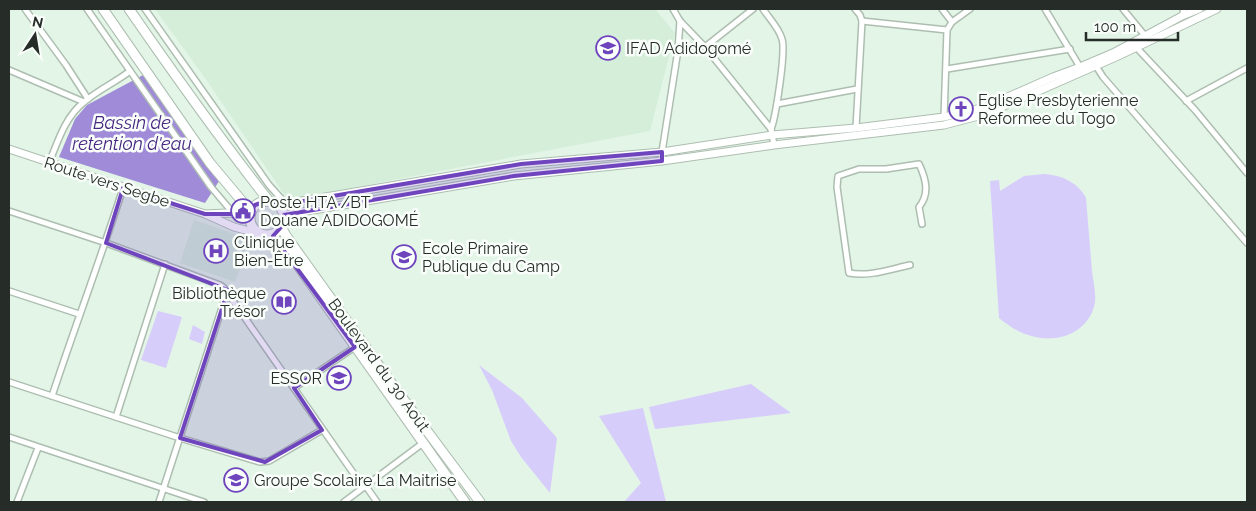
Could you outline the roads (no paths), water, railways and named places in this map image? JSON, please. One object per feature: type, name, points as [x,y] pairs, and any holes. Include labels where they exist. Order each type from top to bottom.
[{"type":"highway","points":[[103,9],[210,162],[250,213],[252,227],[260,234],[271,235],[278,231],[283,225],[284,215],[278,203],[250,178],[196,106],[129,9]]},
{"type":"highway","points":[[250,213],[258,203],[278,203]]},
{"type":"highway","name":"Boulevard du 30 Août","points":[[283,225],[283,232],[480,502]]},
{"type":"highway","name":"Boulevard du 30 Août","points":[[271,235],[292,257],[465,502]]},
{"type":"main road","points":[[284,215],[514,176],[662,161],[774,145],[944,125],[986,114],[1096,66],[1136,47],[1183,12],[1199,9]]},
{"type":"main road","points":[[278,203],[521,164],[662,152],[772,132],[856,128],[944,117],[985,107],[1218,9]]},
{"type":"main road","name":"Route vers Segbe","points":[[9,150],[205,214],[234,227],[260,234]]},
{"type":"main road","name":"Route vers Segbe","points":[[205,214],[250,213]]},
{"type":"street","points":[[25,9],[66,65],[86,100]]},
{"type":"street","points":[[87,9],[211,187],[233,213]]},
{"type":"street","points":[[145,9],[269,185],[278,203]]},
{"type":"street","points":[[673,9],[680,21],[705,47],[772,132]]},
{"type":"street","points":[[705,47],[753,9]]},
{"type":"street","points":[[763,9],[783,41],[777,104],[772,132],[774,145]]},
{"type":"street","points":[[854,9],[860,15],[862,21],[856,128]]},
{"type":"street","points":[[942,9],[952,22]]},
{"type":"street","points":[[944,117],[947,69],[946,30],[952,22],[970,9]]},
{"type":"street","points":[[1045,9],[1080,67]]},
{"type":"street","points":[[1123,9],[1147,38]]},
{"type":"street","points":[[662,161],[678,50],[680,21]]},
{"type":"street","points":[[862,21],[946,30]]},
{"type":"street","points":[[678,50],[697,45],[705,47]]},
{"type":"street","points":[[1136,47],[1186,101],[1247,173]]},
{"type":"street","points":[[947,69],[1070,49]]},
{"type":"street","points":[[1096,66],[1103,77],[1247,243]]},
{"type":"street","points":[[1186,101],[1247,68]]},
{"type":"street","points":[[9,70],[86,100]]},
{"type":"street","points":[[49,163],[65,125],[74,112],[86,100],[130,71]]},
{"type":"street","points":[[777,104],[857,89]]},
{"type":"street","points":[[910,265],[877,272],[849,273],[837,187],[838,176],[859,169],[886,169],[919,164],[925,176],[926,192],[924,202],[919,207],[922,224]]},
{"type":"street","points":[[52,396],[79,314],[106,243],[123,188]]},
{"type":"street","points":[[9,211],[106,243],[220,285],[227,292],[322,430],[377,502]]},
{"type":"street","points":[[116,417],[165,264]]},
{"type":"street","points":[[9,291],[79,314]]},
{"type":"street","points":[[159,502],[227,292]]},
{"type":"street","points":[[294,388],[355,347]]},
{"type":"street","points":[[9,382],[180,438],[265,462],[322,430]]},
{"type":"street","points":[[9,438],[204,502]]},
{"type":"street","points":[[344,502],[423,443]]},
{"type":"street","points":[[17,502],[38,448]]},
{"type":"water","name":"Bassin de retention d'eau","points":[[145,74],[221,178],[205,203],[59,157],[75,119],[87,105]]},
{"type":"place","name":"IFAD Adidogomé","points":[[608,48]]},
{"type":"place","name":"Eglise Presbyterienne Reformee du Togo","points":[[961,109]]},
{"type":"place","name":"Poste HTA /BT Douane ADIDOGOMÉ","points":[[243,211]]},
{"type":"place","name":"Clinique Bien-Être","points":[[216,251]]},
{"type":"place","name":"Ecole Primaire Publique du Camp","points":[[404,257]]},
{"type":"place","name":"Bibliothèque Trésor","points":[[284,302]]},
{"type":"place","name":"ESSOR","points":[[339,378]]},
{"type":"place","name":"Groupe Scolaire La Maitrise","points":[[236,480]]}]
